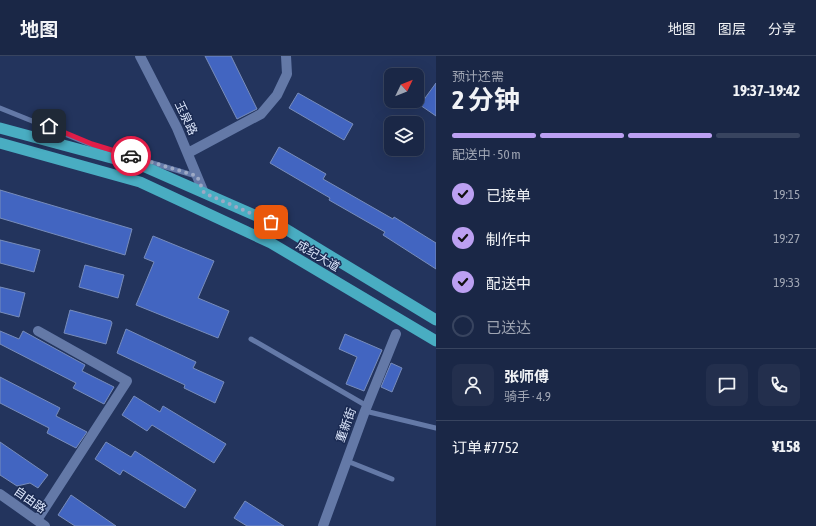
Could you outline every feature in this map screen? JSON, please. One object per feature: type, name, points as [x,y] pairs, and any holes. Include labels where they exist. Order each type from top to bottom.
[{"type":"highway","name":"成纪大道","points":[[0,128],[145,167],[284,228],[436,320]]},
{"type":"highway","name":"成纪大道","points":[[0,143],[140,182],[271,243],[436,341]]},
{"type":"street","name":"玉泉路","points":[[140,56],[177,128],[204,193]]},
{"type":"street","points":[[188,153],[261,114],[277,95],[287,74],[286,56]]},
{"type":"street","points":[[38,331],[127,382],[41,523]]},
{"type":"street","name":"重新街","points":[[323,526],[366,408],[396,334]]},
{"type":"street","name":"自由路","points":[[0,494],[41,523]]},
{"type":"lane","points":[[0,108],[92,144],[197,176]]},
{"type":"lane","points":[[251,339],[366,408],[436,428]]},
{"type":"lane","points":[[347,461],[392,479]]},
{"type":"building","points":[[205,56],[231,56],[257,109],[237,119]]},
{"type":"building","points":[[436,83],[436,116],[424,108],[424,100]]},
{"type":"building","points":[[298,93],[353,124],[344,140],[289,108]]},
{"type":"building","points":[[279,147],[326,174],[323,179],[393,219],[394,217],[436,243],[436,269],[383,235],[385,232],[329,200],[330,198],[270,163]]},
{"type":"building","points":[[0,190],[132,229],[125,255],[0,218]]},
{"type":"building","points":[[153,236],[214,261],[198,298],[229,311],[218,338],[136,305],[154,262],[144,258]]},
{"type":"building","points":[[0,240],[40,250],[34,272],[0,263]]},
{"type":"building","points":[[85,265],[124,275],[118,298],[79,287]]},
{"type":"building","points":[[0,287],[25,293],[19,317],[0,312]]},
{"type":"building","points":[[70,310],[111,321],[112,323],[106,344],[64,333]]},
{"type":"building","points":[[126,329],[196,362],[193,368],[224,382],[215,403],[184,388],[185,385],[117,353]]},
{"type":"building","points":[[0,331],[19,339],[23,331],[85,365],[82,371],[114,387],[104,404],[73,388],[76,383],[0,344]]},
{"type":"building","points":[[345,334],[382,350],[364,391],[346,384],[357,357],[339,349]]},
{"type":"building","points":[[391,363],[402,368],[392,392],[381,387]]},
{"type":"building","points":[[0,377],[60,408],[56,416],[87,432],[76,448],[47,433],[49,428],[0,403]]},
{"type":"building","points":[[134,396],[160,412],[163,406],[226,444],[214,463],[152,425],[147,431],[122,415]]},
{"type":"building","points":[[0,442],[48,475],[38,488],[30,483],[17,486],[0,475]]},
{"type":"building","points":[[106,442],[131,457],[135,451],[196,490],[185,508],[123,470],[120,475],[95,459]]},
{"type":"building","points":[[71,495],[116,526],[75,526],[58,515]]},
{"type":"building","points":[[245,501],[284,526],[247,526],[234,518]]},
{"type":"way so far","points":[[131,156],[197,176],[204,193],[271,222]]},
{"type":"route","points":[[49,126],[92,144],[131,156]]}]
